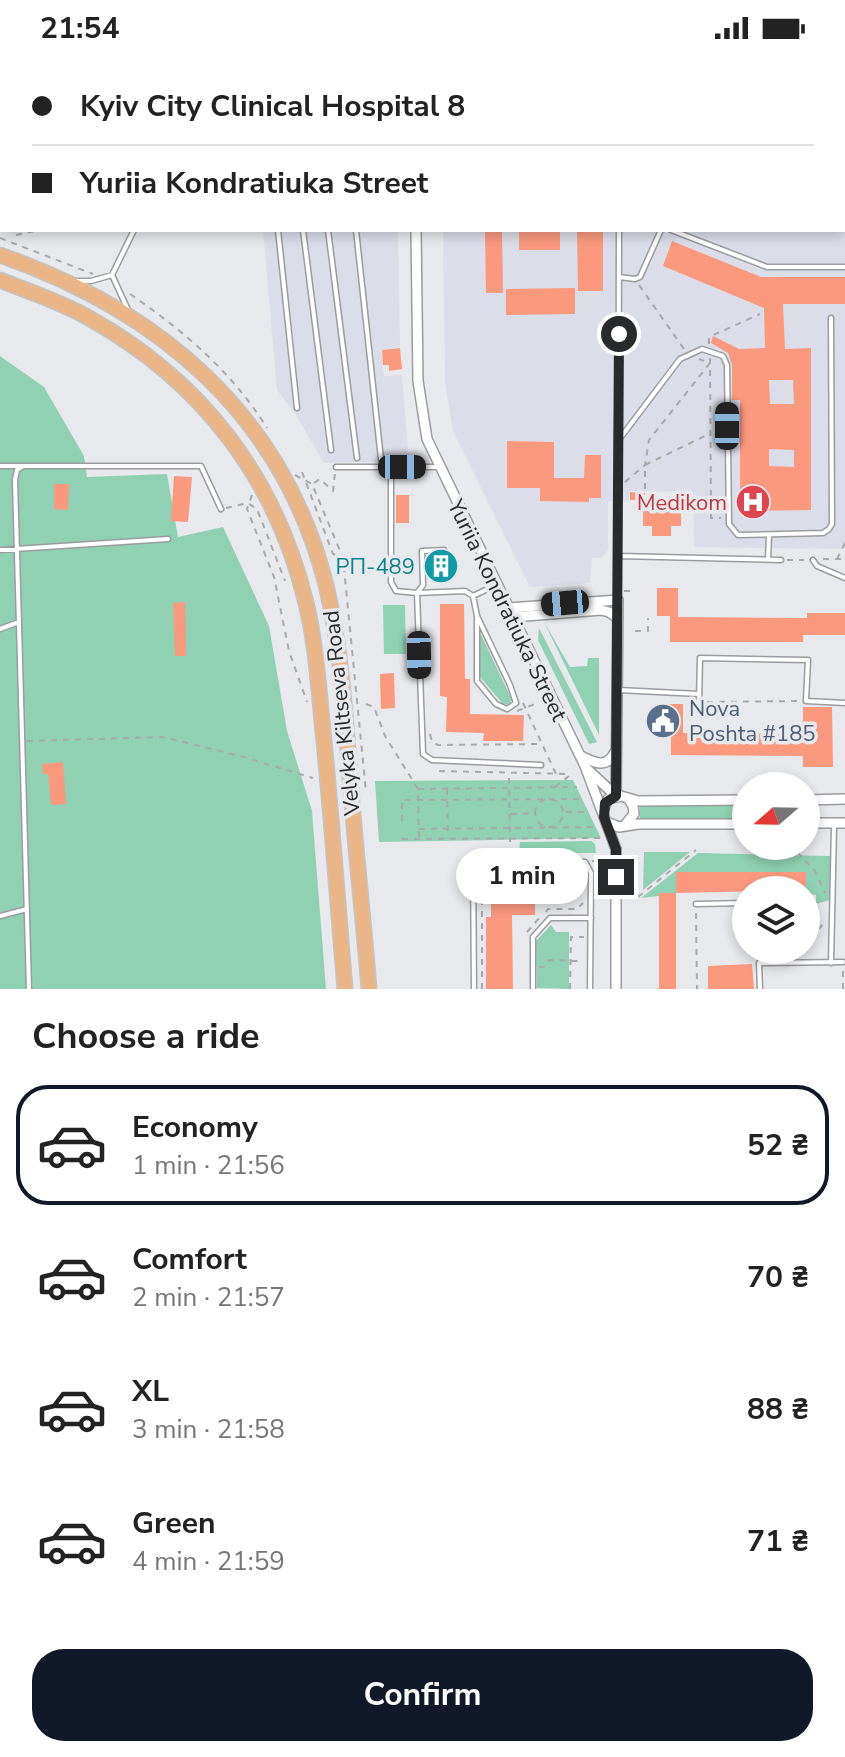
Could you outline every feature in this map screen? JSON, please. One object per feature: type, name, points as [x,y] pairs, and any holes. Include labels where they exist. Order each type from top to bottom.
[{"type":"main road","name":"Velyka Kiltseva Road","points":[[0,255],[68,281],[131,316],[186,356],[217,386],[247,423],[289,488],[315,549],[328,594],[339,657],[369,989]]},
{"type":"main road","name":"Velyka Kiltseva Road","points":[[0,280],[87,316],[156,362],[188,389],[215,418],[270,501],[299,574],[311,631],[333,827],[345,989]]},
{"type":"street","name":"Yuriia Kondratiuka Street","points":[[416,232],[418,381],[427,439],[585,766],[616,849]]},
{"type":"street","points":[[511,613],[618,600],[616,749],[621,796]]},
{"type":"street","points":[[511,613],[601,610],[618,618]]},
{"type":"street","points":[[578,754],[592,763],[600,764],[607,762],[616,749]]},
{"type":"street","name":"Yuriia Kondratiuka Street","points":[[585,766],[621,796]]},
{"type":"street","points":[[621,796],[631,802],[634,810],[633,818],[623,826]]},
{"type":"street","points":[[732,800],[638,801],[621,796],[605,803],[605,817],[614,826],[732,824]]},
{"type":"street","points":[[820,800],[845,799]]},
{"type":"street","points":[[820,823],[845,823]]},
{"type":"street","name":"Yuriia Kondratiuka Street","points":[[616,989],[616,849],[623,826]]},
{"type":"lane","points":[[68,281],[91,281],[112,275],[133,232]]},
{"type":"lane","points":[[278,232],[297,408]]},
{"type":"lane","points":[[303,232],[331,450]]},
{"type":"lane","points":[[328,232],[357,458]]},
{"type":"lane","points":[[356,232],[381,459]]},
{"type":"lane","points":[[618,600],[619,232]]},
{"type":"lane","points":[[619,277],[635,279],[644,272],[660,232]]},
{"type":"lane","points":[[676,232],[767,267],[845,267]]},
{"type":"lane","points":[[112,275],[131,316]]},
{"type":"lane","points":[[618,441],[680,359],[702,349],[709,350],[723,356],[727,365],[727,518],[733,531],[738,535],[769,536],[816,535],[829,529],[832,524],[831,318]]},
{"type":"lane","points":[[0,466],[201,466],[221,509]]},
{"type":"lane","points":[[23,466],[17,470],[15,480],[29,989]]},
{"type":"lane","points":[[336,467],[439,467]]},
{"type":"lane","points":[[391,467],[391,582],[400,593],[465,591],[473,596],[477,616],[477,681],[496,704],[507,709],[516,703],[477,616]]},
{"type":"lane","points":[[768,559],[769,536]]},
{"type":"lane","points":[[0,550],[168,539]]},
{"type":"lane","points":[[444,550],[422,551],[423,585],[417,593],[423,754],[432,760],[541,765]]},
{"type":"lane","points":[[618,556],[781,560]]},
{"type":"lane","points":[[813,560],[817,566],[845,578]]},
{"type":"lane","points":[[473,596],[497,584]]},
{"type":"lane","points":[[0,629],[19,622]]},
{"type":"lane","points":[[699,702],[700,658],[808,660],[806,701],[845,703]]},
{"type":"lane","points":[[617,690],[699,694]]},
{"type":"lane","points":[[831,963],[834,823]]},
{"type":"lane","points":[[474,989],[473,860],[585,862],[591,873],[590,989]]},
{"type":"lane","points":[[696,904],[732,903]]},
{"type":"lane","points":[[0,916],[27,909]]},
{"type":"lane","points":[[533,989],[533,937],[550,918],[591,918]]},
{"type":"lane","points":[[820,963],[843,962]]},
{"type":"lane","points":[[759,964],[760,989]]},
{"type":"path","points":[[16,235],[30,232]]},
{"type":"path","points":[[635,279],[689,355],[710,363]]},
{"type":"path","points":[[727,518],[711,518],[709,337],[760,314]]},
{"type":"path","points":[[645,489],[649,440],[710,363]]},
{"type":"path","points":[[618,489],[645,465],[710,433]]},
{"type":"path","points":[[314,483],[320,479],[333,491],[336,467]]},
{"type":"path","points":[[302,472],[333,554],[347,559]]},
{"type":"path","points":[[249,487],[253,495],[247,509],[274,577],[289,651],[310,709]]},
{"type":"path","points":[[221,509],[248,503],[257,509],[285,581]]},
{"type":"path","points":[[837,559],[845,543]]},
{"type":"path","points":[[635,631],[648,631],[648,618]]},
{"type":"path","points":[[699,702],[806,701]]},
{"type":"path","points":[[366,704],[374,707],[385,736],[418,789],[419,839]]},
{"type":"path","points":[[508,711],[520,711],[535,704]]},
{"type":"path","points":[[430,735],[432,742],[438,745],[542,744]]},
{"type":"path","points":[[22,741],[163,737],[313,778]]},
{"type":"path","points":[[439,771],[570,774],[554,787]]},
{"type":"path","points":[[509,778],[510,841]]},
{"type":"path","points":[[418,789],[577,787]]},
{"type":"path","points":[[549,788],[550,798]]},
{"type":"path","points":[[447,789],[448,839]]},
{"type":"path","points":[[483,789],[483,799]]},
{"type":"path","points":[[550,798],[557,801],[564,812]]},
{"type":"path","points":[[548,828],[539,823],[534,813],[537,806],[550,798]]},
{"type":"path","points":[[402,821],[402,800],[583,799]]},
{"type":"path","points":[[564,812],[589,812]]},
{"type":"path","points":[[548,828],[559,823],[564,812]]},
{"type":"path","points":[[510,814],[534,813]]},
{"type":"path","points":[[419,829],[596,827]]},
{"type":"path","points":[[546,839],[548,828]]},
{"type":"path","points":[[483,829],[483,839]]},
{"type":"path","points":[[402,839],[510,841],[601,838]]},
{"type":"path","points":[[638,897],[696,850]]},
{"type":"path","points":[[588,856],[592,861]]},
{"type":"path","points":[[805,860],[815,871],[832,910],[820,928]]},
{"type":"path","points":[[482,989],[482,870],[490,867]]},
{"type":"path","points":[[696,904],[697,989]]},
{"type":"path","points":[[570,989],[571,937],[584,937]]},
{"type":"path","points":[[533,967],[544,967],[549,960],[590,961]]},
{"type":"path","points":[[843,962],[843,989]]},
{"type":"shaded area","points":[[263,232],[398,232],[400,347],[381,350],[384,376],[402,375],[409,461],[324,463],[296,415],[277,390]]},
{"type":"shaded area","points":[[443,232],[845,232],[845,549],[694,547],[693,492],[630,491],[629,501],[608,501],[608,550],[602,558],[592,558],[590,583],[530,587],[453,431],[445,382]]},
{"type":"green space","points":[[0,356],[44,387],[84,456],[87,477],[167,474],[178,537],[223,527],[269,626],[287,731],[312,811],[326,989],[0,989]]},
{"type":"green space","points":[[383,605],[405,605],[406,654],[384,654]]},
{"type":"green space","points":[[544,622],[570,667],[587,666],[588,658],[599,658],[599,735]]},
{"type":"green space","points":[[478,628],[512,700],[509,704],[503,704],[480,677]]},
{"type":"green space","points":[[539,628],[597,742],[589,744],[538,640]]},
{"type":"green space","points":[[573,780],[601,838],[379,842],[375,781]]},
{"type":"green space","points":[[732,802],[732,818],[640,818],[640,803]]},
{"type":"green space","points":[[591,841],[595,844],[596,853],[519,853],[520,842]]},
{"type":"green space","points":[[644,852],[690,852],[643,890]]},
{"type":"green space","points":[[698,853],[732,854],[732,860],[820,860],[820,856],[830,856],[830,900],[820,903],[820,876],[806,876],[806,872],[677,872],[676,893],[641,898]]},
{"type":"green space","points":[[551,925],[556,932],[569,932],[569,989],[537,988],[536,941]]},
{"type":"building","points":[[485,232],[502,232],[503,293],[486,293]]},
{"type":"building","points":[[519,232],[560,232],[560,250],[519,250]]},
{"type":"building","points":[[577,232],[603,232],[603,291],[578,291]]},
{"type":"building","points":[[672,241],[761,277],[845,277],[845,304],[783,304],[785,349],[811,348],[811,510],[740,511],[740,400],[732,400],[732,365],[728,353],[711,343],[713,336],[739,349],[765,348],[764,308],[663,266]],"holes":[[[769,380],[793,380],[794,404],[770,404]],[[769,449],[794,450],[794,467],[769,466]]]},
{"type":"building","points":[[575,288],[575,314],[506,315],[506,289]]},
{"type":"building","points":[[400,348],[402,369],[389,371],[389,365],[383,365],[382,350]]},
{"type":"building","points":[[507,441],[554,442],[554,478],[584,478],[585,455],[601,455],[601,498],[589,498],[589,502],[540,501],[540,488],[507,488]]},
{"type":"building","points":[[174,476],[192,477],[188,522],[171,521]]},
{"type":"building","points":[[54,484],[69,484],[68,510],[54,509]]},
{"type":"building","points":[[630,492],[645,493],[645,500],[671,500],[671,509],[681,509],[681,526],[671,526],[671,536],[652,536],[652,526],[643,526],[643,500],[630,500]]},
{"type":"building","points":[[396,495],[409,495],[409,523],[396,523]]},
{"type":"building","name":"РП-489","points":[[431,558],[451,558],[451,575],[431,574]]},
{"type":"building","points":[[657,588],[678,588],[678,617],[807,618],[807,613],[845,613],[845,635],[803,635],[803,642],[670,642],[670,616],[657,616]]},
{"type":"building","points":[[185,602],[186,656],[175,656],[173,603]]},
{"type":"building","points":[[440,604],[464,604],[465,679],[470,679],[470,714],[524,715],[523,741],[483,741],[484,733],[446,732],[447,697],[440,696]]},
{"type":"building","points":[[394,673],[395,708],[381,709],[380,674]]},
{"type":"building","points":[[658,704],[683,704],[683,733],[803,734],[803,707],[832,707],[833,767],[803,767],[803,756],[671,755],[671,733],[654,733],[654,722],[658,722]]},
{"type":"building","points":[[63,762],[66,804],[51,805],[48,774],[43,774],[42,764]]},
{"type":"building","points":[[533,867],[578,867],[578,898],[535,898],[535,915],[512,915],[513,989],[486,989],[486,917],[491,917],[491,871],[533,871]]},
{"type":"building","points":[[676,872],[806,872],[806,876],[732,876],[732,892],[676,893]]},
{"type":"building","points":[[659,893],[676,893],[676,989],[659,989]]},
{"type":"building","points":[[752,964],[754,989],[708,989],[708,966]]},
{"type":"place","name":"Medikom","points":[[753,502]]},
{"type":"place","name":"РП-489","points":[[441,566]]},
{"type":"place","name":"Nova Poshta #185","points":[[663,721]]},
{"type":"route","points":[[616,877],[616,849],[603,807],[608,799],[616,796],[619,334]]}]
